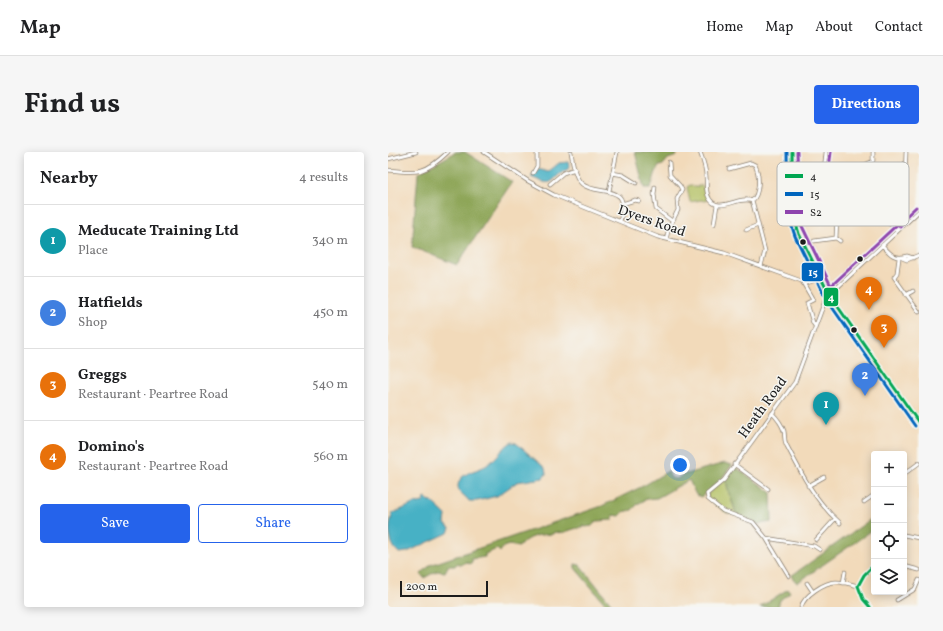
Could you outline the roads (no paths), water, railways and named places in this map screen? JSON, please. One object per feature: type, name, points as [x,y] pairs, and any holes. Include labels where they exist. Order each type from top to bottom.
[{"type":"street","points":[[388,159],[416,152]]},
{"type":"street","points":[[388,170],[411,172],[427,169],[448,152]]},
{"type":"street","name":"Dyers Road","points":[[484,152],[541,189],[666,239],[724,253],[802,281],[810,283],[821,278]]},
{"type":"street","points":[[532,173],[537,166],[537,152]]},
{"type":"street","points":[[572,152],[578,179],[584,185],[594,189],[609,191],[616,195],[622,204],[620,221]]},
{"type":"street","points":[[609,191],[617,152]]},
{"type":"street","points":[[700,152],[706,170],[709,198],[717,205]]},
{"type":"street","points":[[792,152],[792,162]]},
{"type":"street","points":[[825,162],[826,152]]},
{"type":"street","points":[[871,162],[873,161],[873,152]]},
{"type":"street","points":[[906,152],[906,162]]},
{"type":"street","points":[[666,239],[672,221],[678,210],[677,199],[682,189],[670,175],[669,162]]},
{"type":"street","points":[[729,169],[751,164],[755,165],[758,171],[758,194],[752,201]]},
{"type":"street","points":[[550,184],[563,173],[575,169]]},
{"type":"street","points":[[612,173],[623,176],[636,183]]},
{"type":"street","points":[[655,187],[654,194],[656,209],[672,221]]},
{"type":"street","points":[[717,205],[746,199],[752,201]]},
{"type":"street","points":[[622,204],[635,200],[639,201]]},
{"type":"street","points":[[752,201],[765,251],[761,266]]},
{"type":"street","points":[[714,224],[717,205]]},
{"type":"street","points":[[909,220],[919,211]]},
{"type":"street","points":[[746,230],[758,225]]},
{"type":"street","points":[[796,226],[829,294],[919,423]]},
{"type":"street","points":[[836,238],[837,226]]},
{"type":"street","points":[[892,226],[897,231]]},
{"type":"street","points":[[829,294],[902,226]]},
{"type":"street","points":[[814,241],[836,238],[840,241]]},
{"type":"street","points":[[882,245],[900,258]]},
{"type":"street","points":[[900,258],[907,256],[913,258],[919,256]]},
{"type":"street","points":[[900,258],[897,273],[894,277],[919,312]]},
{"type":"street","points":[[802,281],[813,300],[807,303],[815,326]]},
{"type":"street","points":[[906,295],[913,291]]},
{"type":"street","name":"Heath Road","points":[[766,538],[753,522],[723,511],[707,497],[710,491],[724,480],[734,464],[795,382],[807,353],[815,326],[829,294]]},
{"type":"street","points":[[772,413],[781,426],[785,443],[798,463],[815,498],[840,523]]},
{"type":"street","points":[[907,472],[919,463]]},
{"type":"street","points":[[734,464],[768,489]]},
{"type":"street","points":[[808,486],[824,477]]},
{"type":"street","points":[[864,502],[871,497]]},
{"type":"street","points":[[816,540],[835,519]]},
{"type":"street","points":[[907,536],[919,538]]},
{"type":"street","points":[[766,538],[814,546],[820,550]]},
{"type":"street","points":[[766,538],[789,576]]},
{"type":"street","points":[[907,567],[919,570]]},
{"type":"street","points":[[870,607],[863,599],[858,586],[864,575],[871,569]]},
{"type":"street","points":[[843,583],[845,572]]},
{"type":"street","points":[[897,600],[915,589],[919,580]]},
{"type":"street","points":[[801,607],[802,601],[813,592],[830,582],[858,586]]},
{"type":"street","points":[[807,583],[813,592]]},
{"type":"water","points":[[568,162],[570,167],[552,181],[539,181],[531,177],[538,169],[548,172],[559,163]]},
{"type":"water","points":[[512,442],[516,443],[545,468],[546,474],[543,478],[517,482],[497,496],[477,501],[469,501],[458,488],[459,481],[470,472],[487,465]]},
{"type":"water","points":[[425,498],[432,502],[446,515],[445,524],[450,528],[448,533],[407,552],[399,553],[393,545],[390,534],[390,523],[393,513],[424,502]]},
{"type":"place","name":"Domino's","points":[[869,310]]},
{"type":"place","name":"Greggs","points":[[884,348]]},
{"type":"place","name":"Hatfields","points":[[865,396]]},
{"type":"place","name":"Meducate Training Ltd","points":[[826,425]]}]
